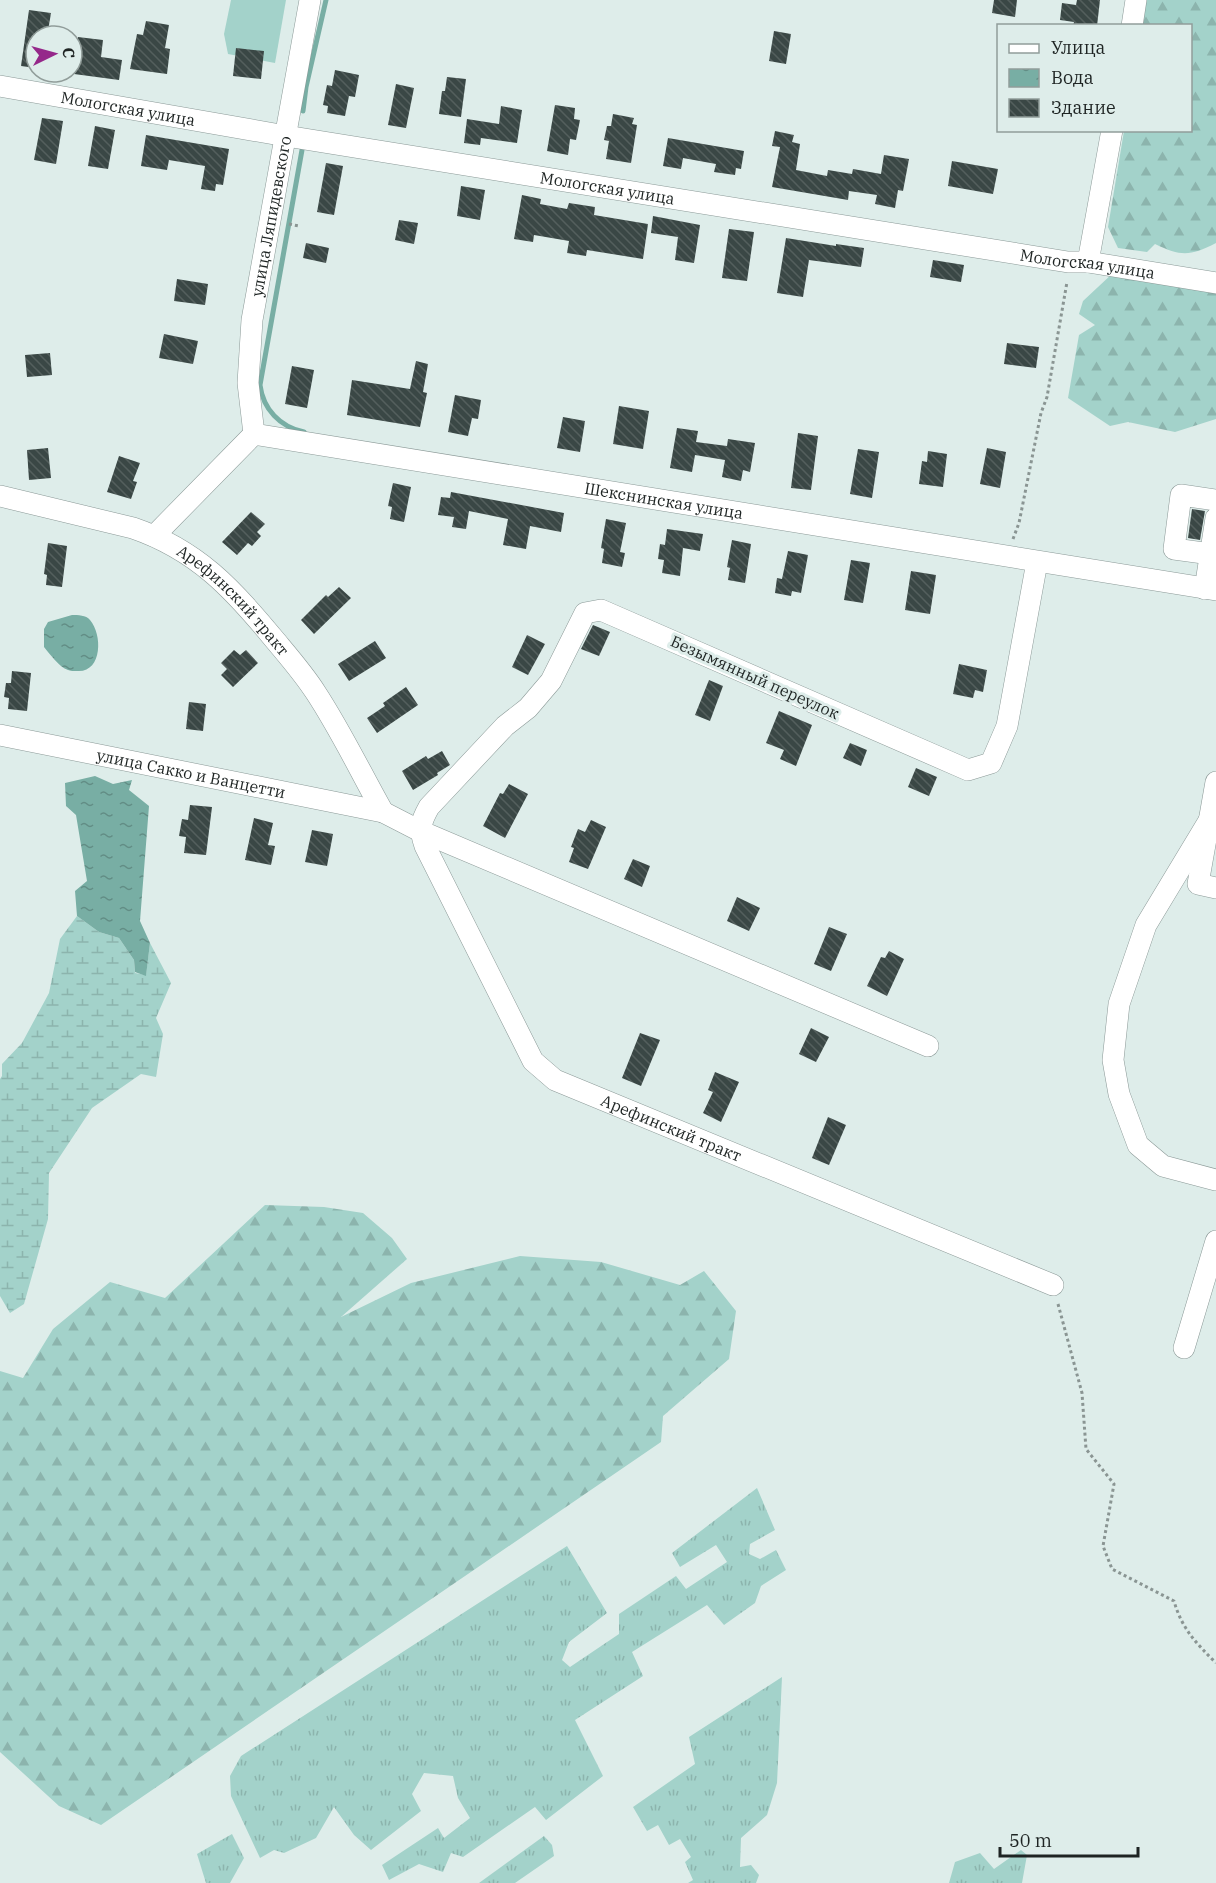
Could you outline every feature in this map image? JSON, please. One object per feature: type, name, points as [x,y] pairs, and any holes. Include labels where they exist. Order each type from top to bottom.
[{"type":"street","name":"улица Ляпидевского","points":[[254,434],[248,383],[252,320],[310,0]]},
{"type":"street","points":[[1132,24],[1136,0]]},
{"type":"street","name":"Мологская улица","points":[[0,86],[286,136],[1216,283]]},
{"type":"street","points":[[1078,262],[1111,132]]},
{"type":"street","points":[[154,536],[254,434]]},
{"type":"street","name":"Шекснинская улица","points":[[254,434],[1210,590]]},
{"type":"street","points":[[1211,554],[1174,549],[1181,495],[1216,500]]},
{"type":"street","name":"Арефинский тракт","points":[[0,496],[133,528],[186,552],[208,568],[256,616],[317,694],[383,812]]},
{"type":"street","points":[[1210,590],[1211,554],[1216,518]]},
{"type":"street","name":"Безымянный переулок","points":[[420,831],[429,807],[505,726],[528,708],[551,681],[585,614],[601,610],[968,770],[991,763],[1007,726],[1037,562]]},
{"type":"street","name":"улица Сакко и Ванцетти","points":[[0,735],[383,812]]},
{"type":"street","points":[[1207,886],[1210,819],[1216,782]]},
{"type":"street","points":[[383,812],[420,831],[928,1046]]},
{"type":"street","points":[[1210,819],[1146,925],[1119,1004],[1113,1060],[1119,1094],[1138,1145],[1163,1166],[1216,1180]]},
{"type":"street","name":"Арефинский тракт","points":[[420,831],[425,846],[533,1061],[555,1080],[1053,1285]]},
{"type":"street","points":[[1184,1348],[1216,1241]]},
{"type":"path","points":[[292,225],[299,226]]},
{"type":"path","points":[[1005,557],[1019,523],[1064,307],[1078,262]]},
{"type":"path","points":[[1053,1285],[1082,1393],[1086,1449],[1114,1484],[1103,1546],[1112,1569],[1174,1601],[1178,1615],[1191,1638],[1216,1663]]},
{"type":"green space","points":[[231,0],[286,0],[275,63],[228,54],[224,34]]},
{"type":"green space","points":[[1146,0],[1216,0],[1216,243],[1192,252],[1179,253],[1155,244],[1147,252],[1118,248],[1108,227],[1124,132],[1192,132],[1192,24],[1142,24]]},
{"type":"green space","points":[[1113,273],[1216,288],[1216,419],[1175,432],[1128,422],[1110,426],[1068,398],[1079,335],[1095,325],[1079,314],[1083,301]]},
{"type":"green space","points":[[77,916],[99,932],[119,938],[134,960],[135,973],[146,975],[150,943],[171,983],[156,1018],[163,1034],[156,1077],[141,1074],[92,1108],[49,1173],[48,1219],[24,1304],[10,1313],[0,1296],[0,1079],[2,1064],[22,1043],[49,993],[60,939]]},
{"type":"green space","points":[[265,1205],[324,1207],[363,1213],[392,1238],[407,1259],[341,1317],[411,1283],[520,1256],[601,1262],[680,1285],[704,1271],[736,1311],[729,1359],[663,1416],[661,1442],[101,1825],[59,1806],[0,1752],[0,1371],[23,1378],[53,1329],[110,1282],[165,1298]]},
{"type":"green space","points":[[757,1488],[775,1530],[750,1544],[749,1554],[760,1559],[776,1550],[786,1570],[761,1586],[755,1603],[724,1625],[707,1605],[632,1652],[643,1676],[575,1720],[603,1776],[546,1820],[535,1807],[463,1857],[451,1853],[443,1872],[419,1864],[389,1880],[382,1865],[438,1828],[444,1838],[470,1818],[458,1798],[453,1776],[424,1773],[412,1794],[421,1811],[371,1850],[354,1835],[334,1807],[316,1838],[284,1853],[274,1850],[260,1858],[231,1796],[230,1776],[241,1756],[567,1546],[607,1613],[569,1642],[562,1660],[570,1667],[619,1634],[619,1614],[676,1576],[686,1589],[727,1562],[716,1545],[680,1567],[672,1553]]},
{"type":"green space","points":[[782,1677],[777,1783],[767,1815],[741,1838],[740,1867],[751,1865],[759,1875],[756,1883],[688,1883],[693,1880],[685,1862],[691,1857],[680,1839],[669,1845],[658,1825],[647,1831],[633,1807],[695,1764],[689,1737]]},
{"type":"green space","points":[[232,1834],[244,1858],[230,1883],[206,1883],[197,1854]]},
{"type":"green space","points":[[544,1836],[552,1845],[554,1856],[515,1883],[479,1883]]},
{"type":"green space","points":[[1021,1850],[1027,1855],[1022,1883],[949,1883],[955,1862],[980,1853],[994,1869]]},
{"type":"water","points":[[72,615],[88,618],[97,635],[96,660],[85,670],[72,671],[65,668],[44,647],[44,629],[48,622]]},
{"type":"water","points":[[95,776],[113,784],[132,780],[129,790],[149,806],[140,921],[150,943],[146,976],[135,972],[134,960],[119,938],[99,932],[77,916],[75,891],[87,881],[76,815],[66,806],[65,783]]},
{"type":"building","points":[[994,0],[1017,0],[1015,17],[992,13]]},
{"type":"building","points":[[1077,0],[1100,0],[1097,24],[1074,24],[1074,22],[1060,20],[1062,3],[1076,5]]},
{"type":"building","points":[[29,10],[51,13],[49,24],[27,24]]},
{"type":"building","points":[[146,21],[169,25],[165,48],[170,49],[167,74],[130,69],[137,34],[143,35]]},
{"type":"building","points":[[774,31],[791,34],[786,64],[769,61]]},
{"type":"building","points":[[84,38],[103,40],[101,57],[122,60],[119,80],[84,75]]},
{"type":"building","points":[[24,45],[24,66],[21,66]]},
{"type":"building","points":[[236,48],[264,51],[261,79],[233,76]]},
{"type":"building","points":[[335,70],[359,75],[355,97],[349,96],[345,116],[327,113],[328,106],[323,105],[327,85],[332,86]]},
{"type":"building","points":[[447,77],[466,79],[461,117],[439,114],[442,91],[445,91]]},
{"type":"building","points":[[396,84],[414,88],[406,128],[388,125]]},
{"type":"building","points":[[555,105],[575,108],[574,119],[580,120],[576,140],[570,139],[568,155],[547,151]]},
{"type":"building","points":[[501,106],[522,110],[517,143],[481,138],[480,145],[464,143],[467,119],[499,124]]},
{"type":"building","points":[[613,114],[634,118],[632,124],[637,125],[631,163],[606,159],[609,141],[604,140],[607,126],[611,126]]},
{"type":"building","points":[[42,118],[63,121],[56,164],[34,160]]},
{"type":"building","points":[[95,126],[115,130],[108,169],[88,166]]},
{"type":"building","points":[[775,131],[794,135],[792,142],[800,144],[796,170],[827,176],[828,170],[852,174],[853,169],[881,174],[884,155],[909,159],[903,191],[898,190],[895,208],[875,204],[877,195],[849,191],[848,200],[772,187],[780,147],[772,146]]},
{"type":"building","points":[[146,135],[229,149],[223,185],[216,184],[215,191],[201,189],[205,166],[169,160],[167,170],[141,166]]},
{"type":"building","points":[[668,138],[744,151],[741,169],[736,168],[735,175],[714,172],[716,164],[683,158],[681,169],[663,166]]},
{"type":"building","points":[[952,161],[998,169],[993,194],[948,186]]},
{"type":"building","points":[[326,163],[343,166],[334,215],[317,212]]},
{"type":"building","points":[[461,186],[485,190],[480,220],[457,216]]},
{"type":"building","points":[[522,195],[541,199],[540,204],[567,209],[569,203],[595,207],[594,215],[648,224],[643,259],[587,250],[586,256],[567,253],[569,241],[534,235],[533,242],[514,239]]},
{"type":"building","points":[[653,216],[700,225],[694,263],[675,260],[678,237],[651,233]]},
{"type":"building","points":[[399,220],[418,223],[414,244],[395,240]]},
{"type":"building","points":[[729,229],[754,232],[747,281],[722,278]]},
{"type":"building","points":[[786,238],[864,248],[861,267],[809,260],[803,297],[777,293]]},
{"type":"building","points":[[306,243],[329,248],[326,263],[303,258]]},
{"type":"building","points":[[933,260],[964,265],[961,282],[930,277]]},
{"type":"building","points":[[177,279],[208,284],[205,305],[174,301]]},
{"type":"building","points":[[164,334],[198,341],[193,364],[159,358]]},
{"type":"building","points":[[1007,343],[1039,347],[1036,368],[1004,364]]},
{"type":"building","points":[[50,353],[52,375],[27,377],[25,355]]},
{"type":"building","points":[[416,361],[428,364],[423,392],[427,393],[420,427],[347,415],[352,380],[410,389]]},
{"type":"building","points":[[292,366],[314,370],[307,408],[285,404]]},
{"type":"building","points":[[455,395],[481,400],[478,419],[472,418],[468,436],[448,432]]},
{"type":"building","points":[[619,406],[649,411],[643,449],[613,444]]},
{"type":"building","points":[[563,417],[585,421],[580,452],[557,448]]},
{"type":"building","points":[[677,428],[698,431],[696,442],[727,446],[728,439],[755,443],[750,472],[743,470],[741,481],[722,477],[725,460],[695,455],[692,472],[670,468]]},
{"type":"building","points":[[798,433],[818,436],[811,490],[791,488]]},
{"type":"building","points":[[48,448],[51,478],[29,480],[27,450]]},
{"type":"building","points":[[987,448],[1006,452],[1000,488],[980,484]]},
{"type":"building","points":[[858,449],[879,452],[872,498],[850,494]]},
{"type":"building","points":[[928,451],[947,454],[943,487],[919,484],[922,461],[927,462]]},
{"type":"building","points":[[119,456],[140,463],[133,481],[137,482],[131,499],[107,492]]},
{"type":"building","points":[[393,483],[411,487],[404,522],[390,519],[392,507],[388,506]]},
{"type":"building","points":[[451,492],[564,513],[561,532],[530,526],[526,549],[503,545],[508,519],[469,511],[466,529],[452,527],[454,517],[438,515],[441,497],[450,498]]},
{"type":"building","points":[[1192,509],[1205,511],[1200,540],[1188,538]]},
{"type":"building","points":[[251,512],[265,524],[257,532],[261,536],[252,546],[248,543],[237,555],[222,542]]},
{"type":"building","points":[[606,519],[626,523],[620,552],[625,553],[622,567],[602,563],[604,549],[601,548]]},
{"type":"building","points":[[667,529],[703,534],[700,551],[683,548],[680,576],[662,573],[664,560],[658,559],[660,544],[665,545]]},
{"type":"building","points":[[732,540],[751,544],[745,583],[728,580],[730,568],[727,567]]},
{"type":"building","points":[[48,543],[67,546],[62,587],[46,585],[47,575],[44,574]]},
{"type":"building","points":[[788,551],[808,555],[801,593],[792,591],[791,596],[775,593],[777,578],[782,579]]},
{"type":"building","points":[[851,560],[870,563],[863,603],[844,600]]},
{"type":"building","points":[[911,571],[936,575],[930,614],[905,610]]},
{"type":"building","points":[[339,587],[351,598],[314,634],[301,620],[326,595],[328,597]]},
{"type":"building","points":[[593,625],[610,632],[599,656],[581,649]]},
{"type":"building","points":[[527,635],[545,644],[528,675],[512,667]]},
{"type":"building","points":[[375,641],[386,658],[349,681],[338,664]]},
{"type":"building","points":[[234,650],[240,655],[246,650],[258,663],[233,687],[221,675],[227,669],[221,663]]},
{"type":"building","points":[[959,664],[987,670],[983,692],[975,690],[973,698],[953,694]]},
{"type":"building","points":[[12,671],[31,673],[27,711],[8,709],[9,698],[4,697],[6,683],[11,683]]},
{"type":"building","points":[[709,680],[723,686],[710,721],[695,715]]},
{"type":"building","points":[[406,687],[418,705],[377,733],[367,718],[385,706],[383,703]]},
{"type":"building","points":[[189,702],[206,704],[203,731],[186,729]]},
{"type":"building","points":[[779,711],[812,725],[796,766],[780,759],[784,750],[766,743]]},
{"type":"building","points":[[850,743],[867,750],[861,766],[843,758]]},
{"type":"building","points":[[442,751],[450,765],[413,790],[402,771],[426,756],[428,759]]},
{"type":"building","points":[[916,768],[937,777],[929,796],[908,787]]},
{"type":"building","points":[[509,784],[528,794],[505,838],[483,826],[500,793],[503,794]]},
{"type":"building","points":[[190,805],[212,807],[206,855],[184,853],[186,837],[179,836],[182,819],[188,820]]},
{"type":"building","points":[[254,818],[273,823],[268,845],[275,846],[271,865],[245,860]]},
{"type":"building","points":[[591,820],[606,827],[588,869],[569,862],[574,848],[571,847],[578,829],[585,832]]},
{"type":"building","points":[[312,830],[333,834],[327,866],[305,862]]},
{"type":"building","points":[[633,859],[650,866],[642,887],[624,879]]},
{"type":"building","points":[[737,897],[760,908],[749,931],[727,921]]},
{"type":"building","points":[[829,927],[847,934],[831,971],[814,964]]},
{"type":"building","points":[[889,951],[904,959],[887,996],[867,986],[881,957],[885,958]]},
{"type":"building","points":[[811,1028],[829,1037],[816,1062],[799,1054]]},
{"type":"building","points":[[640,1033],[660,1040],[641,1086],[622,1078]]},
{"type":"building","points":[[715,1072],[739,1082],[721,1122],[703,1113],[713,1092],[708,1090]]},
{"type":"building","points":[[828,1117],[846,1125],[829,1165],[812,1158]]},
{"type":"waterway","points":[[303,111],[306,87],[326,0]]},
{"type":"waterway","points":[[302,150],[260,385],[265,402],[274,416],[287,426],[304,432]]}]
